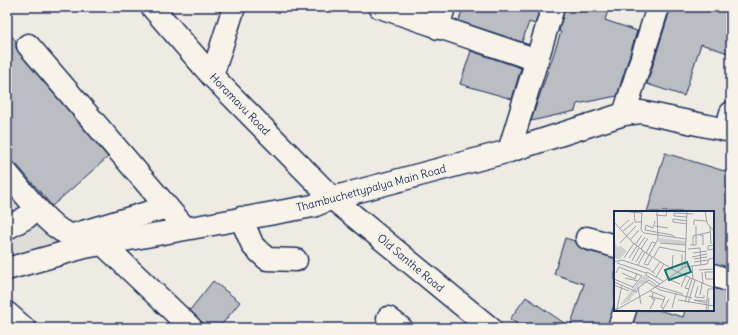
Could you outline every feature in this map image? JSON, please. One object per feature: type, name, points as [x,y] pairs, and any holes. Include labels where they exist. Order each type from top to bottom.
[{"type":"street","name":"Horamavu Road","points":[[152,7],[212,76],[332,198]]},
{"type":"street","points":[[212,76],[234,7]]},
{"type":"street","points":[[380,7],[438,28],[537,60]]},
{"type":"street","points":[[438,28],[444,7]]},
{"type":"street","points":[[509,151],[553,7]]},
{"type":"street","points":[[624,114],[658,7]]},
{"type":"street","points":[[28,45],[186,228]]},
{"type":"street","name":"Thambuchettypalya Main Road","points":[[7,269],[102,243],[313,206],[332,198],[509,151],[624,114],[641,112],[729,124]]},
{"type":"street","points":[[7,173],[56,227],[66,234],[73,235],[167,207]]},
{"type":"street","points":[[7,196],[64,253]]},
{"type":"street","name":"Old Santhe Road","points":[[332,198],[490,328]]},
{"type":"street","points":[[7,228],[27,217]]},
{"type":"street","points":[[242,218],[253,246],[267,258],[296,260]]},
{"type":"street","points":[[587,238],[614,246]]},
{"type":"street","points":[[102,243],[191,328]]},
{"type":"street","points":[[714,275],[731,281]]},
{"type":"street","points":[[619,328],[625,311]]},
{"type":"street","points":[[7,313],[24,328]]},
{"type":"shaded area","points":[[7,184],[64,246],[7,261]]},
{"type":"building","points":[[463,7],[540,7],[535,24],[529,22],[522,42],[459,21]]},
{"type":"building","points":[[565,7],[609,7],[605,20],[637,31],[617,96],[577,104],[575,111],[531,121],[561,32],[559,31]]},
{"type":"building","points":[[671,7],[731,7],[731,54],[701,44],[684,96],[647,84]]},
{"type":"building","points":[[7,31],[16,41],[16,48],[19,53],[108,157],[52,206],[17,165],[7,161]]},
{"type":"building","points":[[471,51],[521,68],[512,99],[460,84]]},
{"type":"building","points":[[665,153],[731,173],[731,268],[714,263],[714,211],[647,211]]},
{"type":"building","points":[[565,238],[575,241],[578,246],[584,250],[614,258],[614,306],[607,328],[523,328],[510,319],[526,297],[570,327],[584,284],[554,274]]},
{"type":"building","points":[[213,281],[240,302],[219,328],[208,328],[190,310]]},
{"type":"building","points":[[714,288],[731,293],[731,328],[632,328],[637,311],[662,311],[683,317],[685,311],[714,311]]}]
